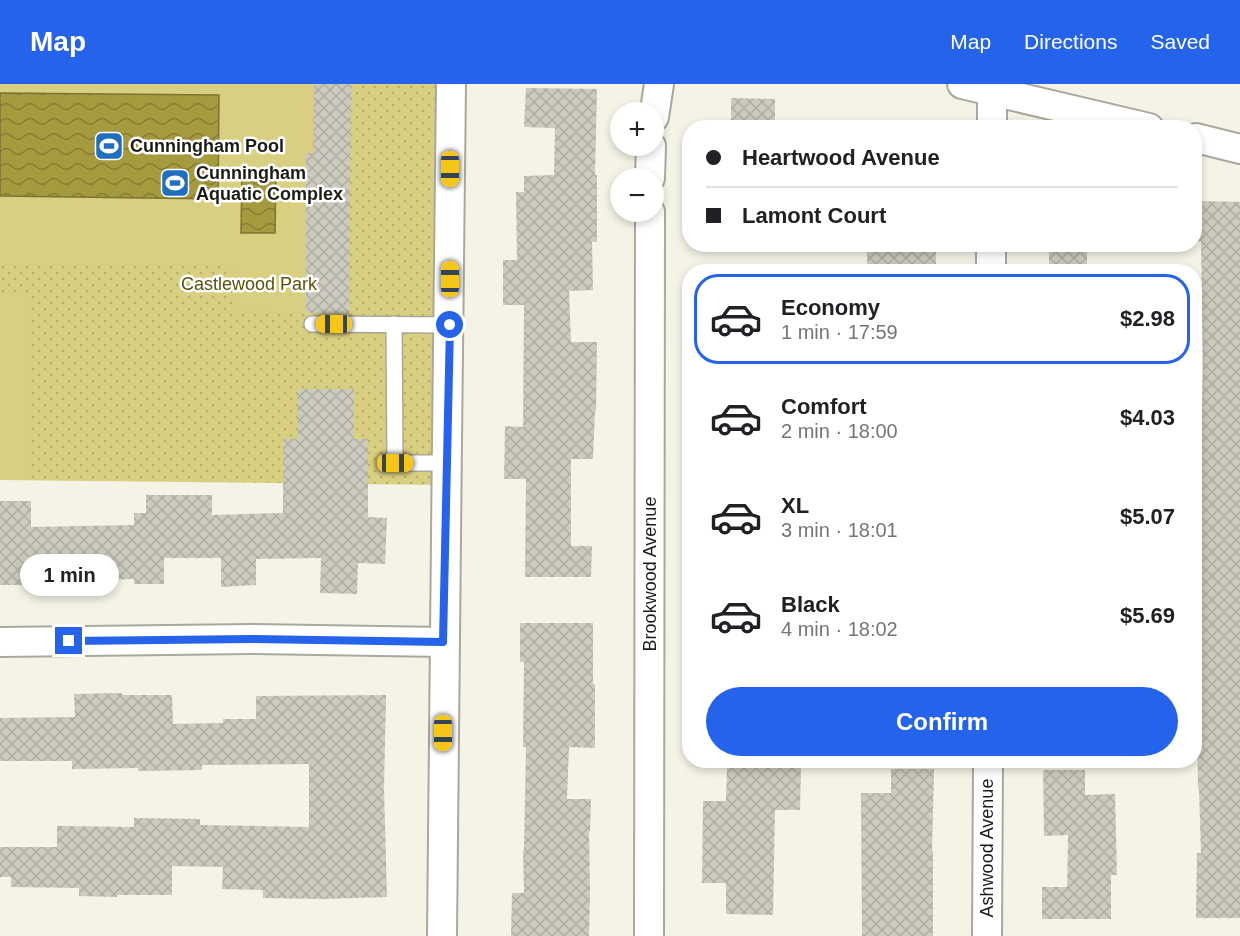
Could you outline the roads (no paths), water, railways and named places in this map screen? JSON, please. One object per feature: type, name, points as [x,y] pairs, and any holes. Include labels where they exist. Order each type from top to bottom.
[{"type":"street","points":[[441,936],[443,642],[450,325],[451,84]]},
{"type":"street","points":[[656,102],[659,84]]},
{"type":"street","points":[[962,84],[1115,120]]},
{"type":"street","points":[[992,91],[992,120]]},
{"type":"street","points":[[1202,140],[1240,149]]},
{"type":"street","name":"Brookwood Avenue","points":[[649,936],[650,222]]},
{"type":"street","points":[[0,642],[252,639],[443,642]]},
{"type":"street","name":"Ashwood Avenue","points":[[987,936],[988,768]]},
{"type":"lane","points":[[312,324],[450,325]]},
{"type":"lane","points":[[394,324],[395,463],[447,463]]},
{"type":"water","name":"Cunningham Pool","points":[[0,93],[219,95],[218,199],[0,196]]},
{"type":"water","points":[[242,169],[276,170],[275,233],[241,233]]},
{"type":"place","name":"Cunningham Pool","points":[[109,146]]},
{"type":"place","name":"Cunningham Aquatic Complex","points":[[175,183]]},
{"type":"park label","name":"Castlewood Park","points":[[249,284]]}]
